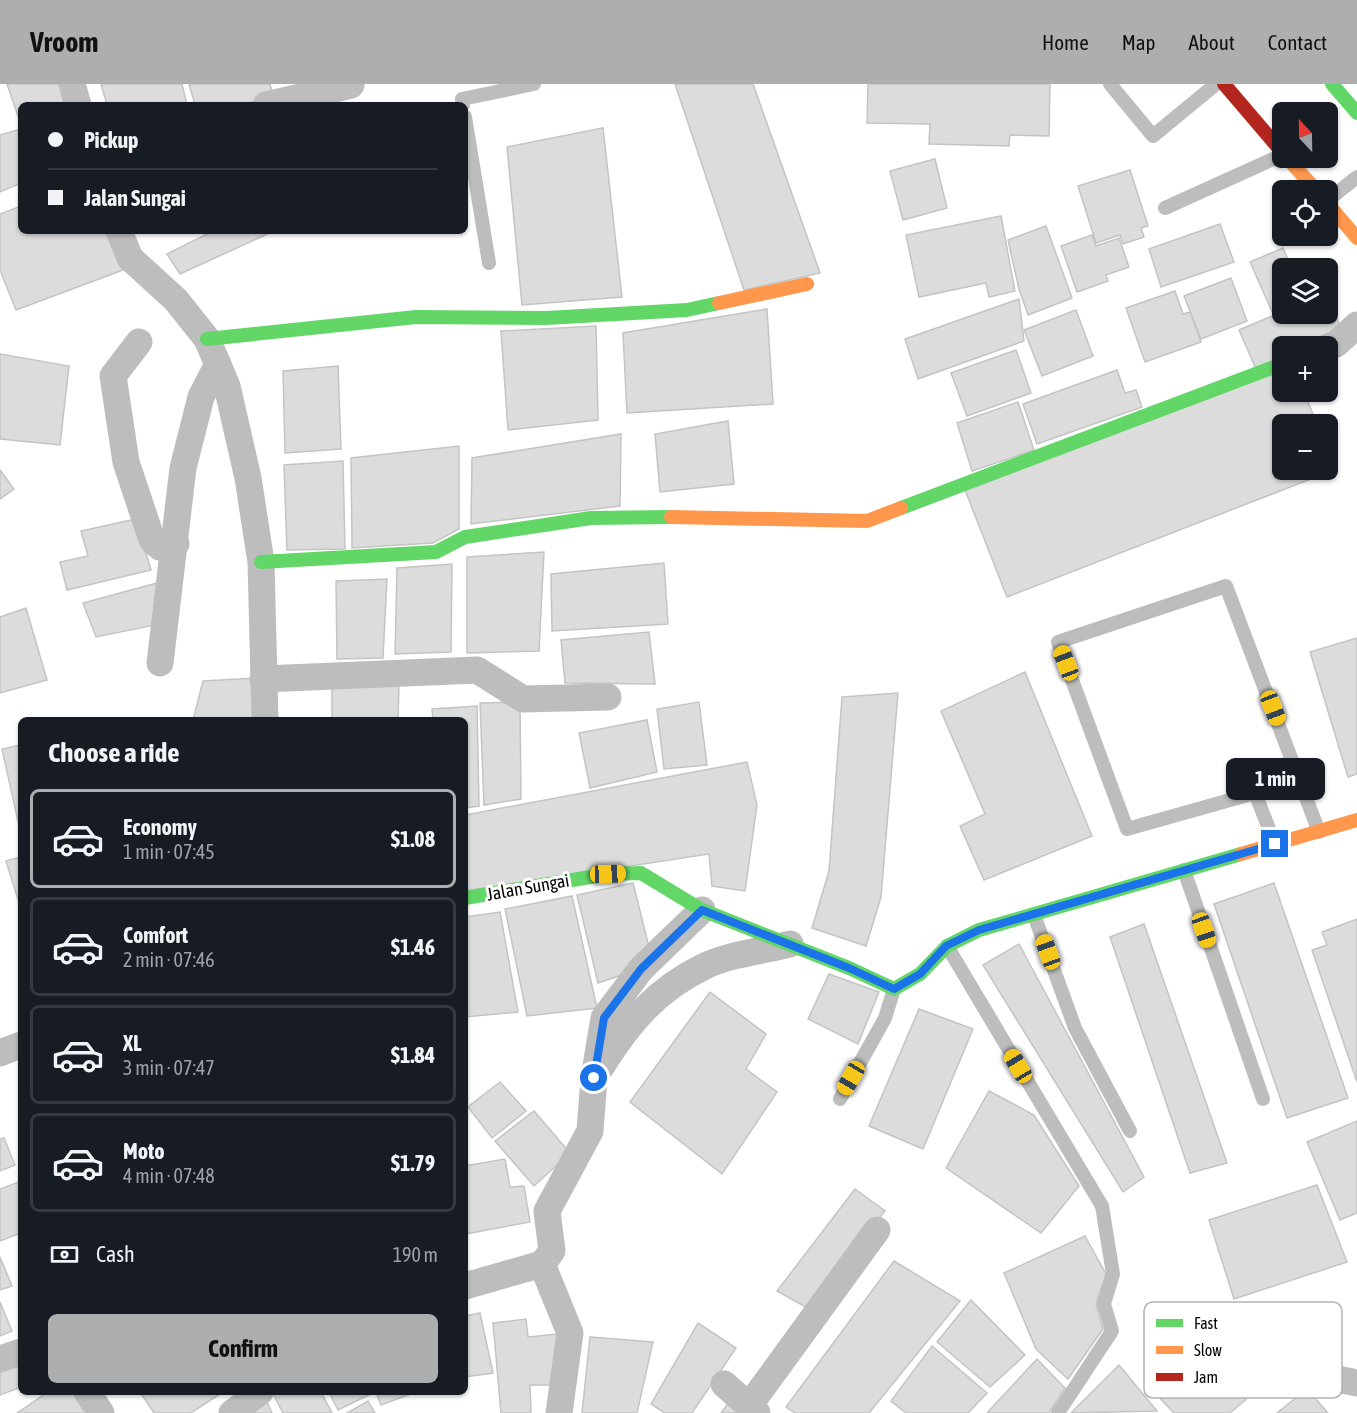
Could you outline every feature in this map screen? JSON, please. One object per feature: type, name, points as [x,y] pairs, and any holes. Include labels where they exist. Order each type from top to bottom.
[{"type":"street","points":[[72,84],[77,102]]},
{"type":"street","points":[[1224,84],[1272,141]]},
{"type":"street","points":[[1332,84],[1355,107]]},
{"type":"street","points":[[279,102],[351,85]]},
{"type":"street","points":[[1296,168],[1307,180]]},
{"type":"street","points":[[1338,214],[1357,238]]},
{"type":"street","points":[[120,234],[130,258],[176,300],[207,339],[227,386],[248,478],[261,562],[265,717]]},
{"type":"street","points":[[207,339],[416,317],[546,318],[687,310],[807,284]]},
{"type":"street","points":[[1338,342],[1357,325]]},
{"type":"street","points":[[139,342],[113,376],[126,462],[152,540],[160,547],[176,544]]},
{"type":"street","points":[[160,663],[176,544],[183,468],[201,397],[218,364]]},
{"type":"street","points":[[261,562],[436,552],[465,537],[591,518],[745,517],[867,521],[1272,368]]},
{"type":"street","points":[[263,679],[477,670],[524,699],[608,697]]},
{"type":"street","points":[[894,989],[920,974],[946,946],[979,930],[1357,820]]},
{"type":"street","name":"Jalan Sungai","points":[[468,897],[608,874],[641,873],[702,910],[790,944],[894,989]]},
{"type":"street","points":[[468,1285],[542,1264],[552,1251],[548,1211],[590,1131],[594,1078],[604,1018],[641,969],[702,910]]},
{"type":"street","points":[[594,1078],[623,1032],[661,991],[707,965],[790,944]]},
{"type":"street","points":[[0,1053],[18,1046]]},
{"type":"street","points":[[724,1384],[753,1409],[877,1230]]},
{"type":"street","points":[[542,1264],[570,1333],[559,1413]]},
{"type":"street","points":[[0,1359],[18,1353]]},
{"type":"street","points":[[1342,1380],[1357,1383]]},
{"type":"street","points":[[89,1395],[101,1413]]},
{"type":"street","points":[[232,1413],[256,1395]]},
{"type":"lane","points":[[462,102],[462,99],[534,84]]},
{"type":"lane","points":[[1110,84],[1153,136],[1216,84]]},
{"type":"lane","points":[[468,148],[489,263]]},
{"type":"lane","points":[[1165,208],[1272,158]]},
{"type":"lane","points":[[1338,193],[1357,177]]},
{"type":"lane","points":[[1275,844],[1255,793],[1127,829],[1058,642],[1226,586],[1319,832]]},
{"type":"lane","points":[[1184,870],[1263,1099]]},
{"type":"lane","points":[[1034,915],[1076,1028],[1130,1131]]},
{"type":"lane","points":[[946,946],[1102,1206],[1113,1274],[1104,1304],[1112,1331],[1058,1413]]},
{"type":"lane","points":[[840,1099],[885,1018],[894,989]]},
{"type":"building","points":[[7,84],[63,84],[70,100],[18,102],[18,116]]},
{"type":"building","points":[[101,84],[182,84],[186,102],[106,102]]},
{"type":"building","points":[[189,84],[270,84],[273,95],[253,102],[194,102]]},
{"type":"building","points":[[675,84],[753,84],[820,273],[744,290]]},
{"type":"building","points":[[868,84],[1050,84],[1049,136],[1010,135],[1009,146],[929,144],[930,124],[867,123]]},
{"type":"building","points":[[603,128],[622,297],[522,305],[507,147]]},
{"type":"building","points":[[18,130],[18,184],[0,192],[0,135]]},
{"type":"building","points":[[935,159],[947,208],[903,220],[890,171]]},
{"type":"building","points":[[1130,170],[1148,226],[1141,228],[1144,237],[1123,244],[1120,235],[1096,243],[1078,186]]},
{"type":"building","points":[[18,207],[18,234],[107,234],[123,270],[16,310],[0,270],[0,214]]},
{"type":"building","points":[[1001,216],[1015,291],[989,297],[986,283],[919,297],[906,235]]},
{"type":"building","points":[[1220,224],[1234,262],[1161,287],[1149,249]]},
{"type":"building","points":[[1046,226],[1072,298],[1028,315],[1019,289],[1008,240]]},
{"type":"building","points":[[207,234],[267,234],[180,274],[167,254]]},
{"type":"building","points":[[1092,235],[1096,246],[1119,238],[1129,267],[1106,275],[1108,281],[1077,292],[1061,246]]},
{"type":"building","points":[[1283,248],[1288,258],[1272,258],[1272,312],[1250,262]]},
{"type":"building","points":[[1231,278],[1247,321],[1201,339],[1184,296]]},
{"type":"building","points":[[1175,291],[1183,314],[1190,312],[1201,342],[1145,362],[1126,308]]},
{"type":"building","points":[[1019,299],[1024,341],[918,379],[905,339]]},
{"type":"building","points":[[767,309],[773,404],[627,413],[623,333]]},
{"type":"building","points":[[1076,310],[1093,356],[1042,376],[1024,330]]},
{"type":"building","points":[[1272,316],[1272,324],[1338,324],[1338,321],[1342,331],[1330,336],[1272,336],[1272,362],[1256,369],[1239,330]]},
{"type":"building","points":[[596,326],[598,420],[508,430],[501,331]]},
{"type":"building","points":[[1016,350],[1031,393],[967,416],[951,373]]},
{"type":"building","points":[[0,354],[69,366],[60,445],[0,439]]},
{"type":"building","points":[[338,366],[341,449],[285,453],[283,371]]},
{"type":"building","points":[[1117,370],[1125,393],[1136,390],[1142,407],[1037,444],[1023,404]]},
{"type":"building","points":[[1272,371],[1272,402],[1308,402],[1313,414],[1272,414],[1272,480],[1308,480],[1007,597],[965,490]]},
{"type":"building","points":[[1018,402],[1034,450],[972,471],[957,423]]},
{"type":"building","points":[[728,421],[734,484],[660,492],[655,434]]},
{"type":"building","points":[[621,434],[620,506],[471,524],[472,458]]},
{"type":"building","points":[[459,446],[459,529],[433,543],[352,548],[351,458]]},
{"type":"building","points":[[343,461],[345,549],[287,550],[284,465]]},
{"type":"building","points":[[0,470],[14,489],[0,499]]},
{"type":"building","points":[[136,519],[151,570],[67,590],[60,562],[88,556],[81,531]]},
{"type":"building","points":[[544,552],[539,651],[467,653],[467,557]]},
{"type":"building","points":[[664,563],[668,624],[552,631],[551,574]]},
{"type":"building","points":[[452,564],[451,652],[395,654],[397,568]]},
{"type":"building","points":[[387,579],[383,658],[337,659],[336,581]]},
{"type":"building","points":[[157,583],[160,624],[96,637],[83,603]]},
{"type":"building","points":[[26,608],[47,680],[0,693],[0,617]]},
{"type":"building","points":[[649,632],[655,684],[565,683],[561,640]]},
{"type":"building","points":[[1357,638],[1357,774],[1348,777],[1310,652]]},
{"type":"building","points":[[1025,672],[1092,836],[984,880],[960,826],[985,814],[941,711]]},
{"type":"building","points":[[255,678],[257,717],[194,717],[203,681]]},
{"type":"building","points":[[399,685],[398,717],[332,717],[332,688]]},
{"type":"building","points":[[898,693],[881,897],[866,946],[812,928],[829,871],[842,697]]},
{"type":"building","points":[[520,702],[521,799],[484,805],[480,703]]},
{"type":"building","points":[[699,702],[707,765],[664,769],[657,709]]},
{"type":"building","points":[[477,706],[479,806],[468,808],[468,717],[433,717],[432,709]]},
{"type":"building","points":[[647,720],[657,772],[590,788],[579,733]]},
{"type":"building","points":[[18,746],[18,821],[2,749]]},
{"type":"building","points":[[747,762],[757,805],[745,891],[712,886],[709,854],[468,891],[468,814]]},
{"type":"building","points":[[18,858],[18,899],[6,861]]},
{"type":"building","points":[[633,883],[650,951],[633,971],[598,983],[577,895]]},
{"type":"building","points":[[1274,883],[1348,1098],[1287,1118],[1214,904]]},
{"type":"building","points":[[572,896],[597,1008],[527,1016],[505,909]]},
{"type":"building","points":[[500,912],[518,1012],[468,1017],[468,917]]},
{"type":"building","points":[[1357,919],[1357,1082],[1312,950],[1327,945],[1322,932]]},
{"type":"building","points":[[1144,924],[1227,1163],[1190,1173],[1110,937]]},
{"type":"building","points":[[1019,944],[1144,1177],[1123,1192],[983,965]]},
{"type":"building","points":[[829,974],[879,992],[858,1044],[808,1019]]},
{"type":"building","points":[[710,992],[766,1034],[746,1069],[777,1092],[722,1174],[630,1102]]},
{"type":"building","points":[[919,1009],[973,1029],[923,1149],[869,1126]]},
{"type":"building","points":[[500,1082],[526,1111],[492,1138],[468,1107]]},
{"type":"building","points":[[989,1091],[1034,1115],[1079,1186],[1041,1233],[946,1168]]},
{"type":"building","points":[[534,1111],[570,1153],[534,1186],[495,1141]]},
{"type":"building","points":[[1357,1121],[1357,1213],[1340,1220],[1307,1142]]},
{"type":"building","points":[[4,1138],[15,1165],[0,1171],[0,1139]]},
{"type":"building","points":[[505,1159],[510,1187],[524,1186],[530,1222],[468,1233],[468,1165]]},
{"type":"building","points":[[18,1182],[18,1234],[0,1241],[0,1189]]},
{"type":"building","points":[[1317,1185],[1347,1262],[1234,1299],[1209,1220]]},
{"type":"building","points":[[855,1189],[885,1211],[809,1309],[777,1291]]},
{"type":"building","points":[[1085,1236],[1106,1274],[1096,1304],[1103,1329],[1068,1379],[1036,1349],[1004,1273]]},
{"type":"building","points":[[0,1257],[12,1286],[0,1290]]},
{"type":"building","points":[[894,1261],[960,1301],[869,1413],[795,1413],[786,1407]]},
{"type":"building","points":[[971,1300],[1025,1355],[990,1387],[937,1342]]},
{"type":"building","points":[[0,1302],[12,1331],[0,1336]]},
{"type":"building","points":[[480,1313],[493,1373],[468,1377],[468,1315]]},
{"type":"building","points":[[526,1319],[528,1337],[558,1334],[555,1385],[530,1385],[531,1413],[501,1413],[493,1323]]},
{"type":"building","points":[[698,1323],[736,1348],[692,1413],[665,1413],[651,1404]]},
{"type":"building","points":[[590,1337],[653,1342],[637,1413],[582,1413]]},
{"type":"building","points":[[932,1346],[987,1393],[968,1413],[906,1413],[891,1401]]},
{"type":"building","points":[[18,1357],[18,1388],[0,1395],[0,1365]]},
{"type":"building","points":[[1037,1359],[1065,1388],[1049,1413],[987,1413]]},
{"type":"building","points":[[1119,1365],[1157,1411],[1071,1413]]},
{"type":"building","points":[[44,1395],[80,1395],[92,1413],[17,1413]]},
{"type":"building","points":[[142,1395],[218,1395],[191,1413],[154,1413]]},
{"type":"building","points":[[274,1395],[323,1395],[332,1413],[283,1413]]},
{"type":"building","points":[[330,1395],[369,1395],[338,1410]]},
{"type":"building","points":[[377,1395],[408,1395],[381,1405]]},
{"type":"building","points":[[1160,1398],[1248,1398],[1230,1413],[1174,1413]]},
{"type":"building","points":[[1296,1398],[1315,1398],[1328,1413],[1277,1413]]},
{"type":"building","points":[[266,1400],[272,1413],[240,1413]]},
{"type":"building","points":[[368,1401],[375,1413],[347,1413]]},
{"type":"building","points":[[729,1402],[743,1413],[721,1413]]},
{"type":"traffic: fast","points":[[1332,84],[1357,113]]},
{"type":"traffic: fast","points":[[207,339],[416,317],[546,318],[687,310],[719,303]]},
{"type":"traffic: fast","points":[[901,508],[1272,368]]},
{"type":"traffic: fast","points":[[261,562],[436,552],[465,537],[591,518],[671,517]]},
{"type":"traffic: fast","points":[[468,897],[608,874],[641,873],[702,910],[849,968],[894,989],[920,974],[947,946],[979,930],[1241,854]]},
{"type":"traffic: slow","points":[[1296,168],[1307,180]]},
{"type":"traffic: slow","points":[[1338,216],[1357,238]]},
{"type":"traffic: slow","points":[[719,303],[807,284]]},
{"type":"traffic: slow","points":[[671,517],[867,521],[901,508]]},
{"type":"traffic: slow","points":[[1241,854],[1357,820]]},
{"type":"traffic: jam","points":[[1224,84],[1272,140]]},
{"type":"route","points":[[594,1078],[604,1018],[641,969],[702,910],[764,933],[894,989],[920,974],[946,946],[979,930],[1275,844]]}]
